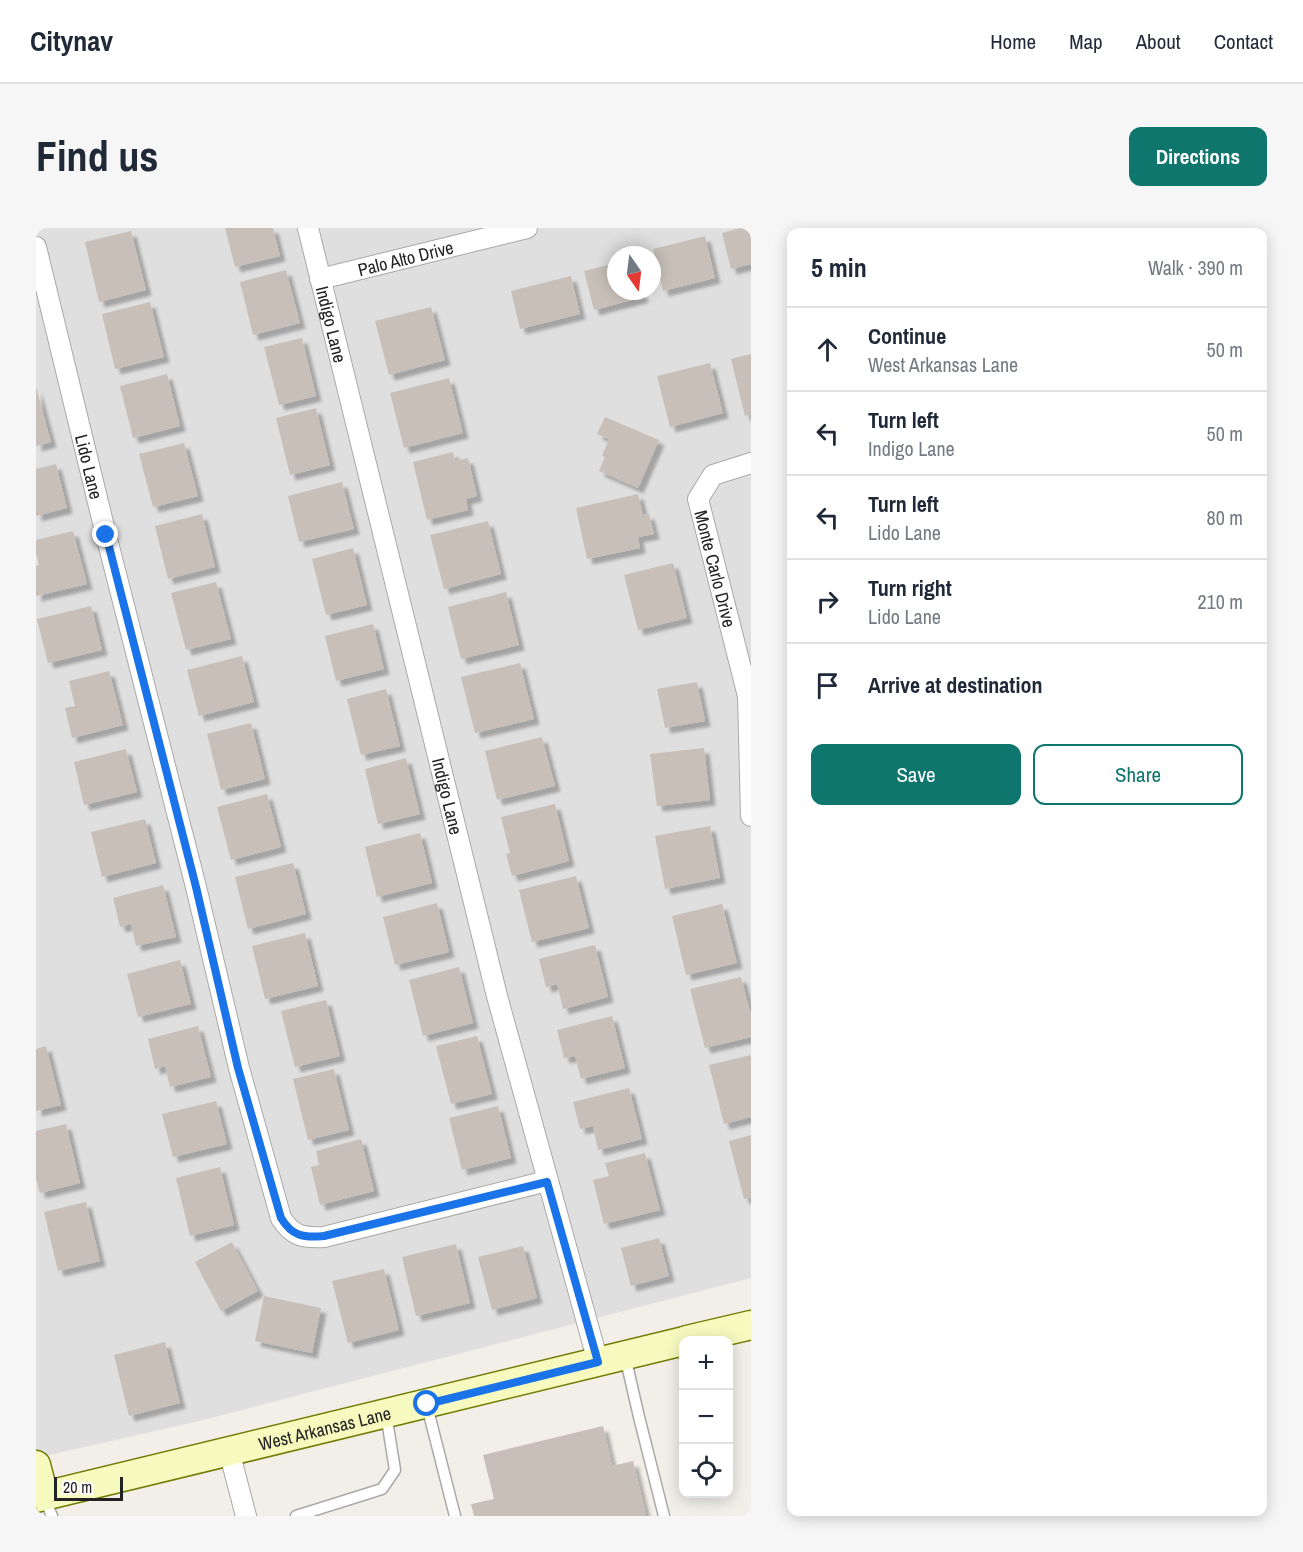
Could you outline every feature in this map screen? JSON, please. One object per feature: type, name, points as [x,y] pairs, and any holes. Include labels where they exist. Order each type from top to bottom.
[{"type":"main road","name":"West Arkansas Lane","points":[[706,1336],[751,1325]]},
{"type":"main road","name":"West Arkansas Lane","points":[[44,1504],[229,1451],[679,1342]]},
{"type":"main road","points":[[36,1464],[44,1504]]},
{"type":"street","name":"Indigo Lane","points":[[308,228],[497,996],[598,1362]]},
{"type":"street","name":"Palo Alto Drive","points":[[320,279],[527,228]]},
{"type":"street","name":"Lido Lane","points":[[36,247],[196,887],[238,1068],[281,1218],[288,1229],[294,1232],[308,1237],[324,1236],[547,1182]]},
{"type":"street","name":"Monte Carlo Drive","points":[[751,463],[713,475],[698,500],[748,696],[751,816]]},
{"type":"street","points":[[229,1451],[246,1516]]},
{"type":"lane","points":[[625,1356],[664,1516]]},
{"type":"lane","points":[[427,1404],[455,1516]]},
{"type":"lane","points":[[296,1516],[382,1489],[395,1470],[386,1413]]},
{"type":"shaded area","points":[[36,228],[751,228],[751,1278],[199,1421],[36,1458]]},
{"type":"building","points":[[225,228],[273,228],[280,256],[235,267]]},
{"type":"building","points":[[751,228],[751,264],[731,269],[722,233]]},
{"type":"building","points":[[131,231],[146,290],[99,302],[85,242]]},
{"type":"building","points":[[705,236],[715,278],[663,291],[661,247]]},
{"type":"building","points":[[607,265],[607,300],[632,300],[594,310],[584,271]]},
{"type":"building","points":[[286,270],[300,323],[253,335],[240,282]]},
{"type":"building","points":[[571,276],[580,314],[520,329],[511,291]]},
{"type":"building","points":[[150,302],[164,357],[115,369],[102,314]]},
{"type":"building","points":[[431,307],[445,360],[389,375],[375,321]]},
{"type":"building","points":[[302,338],[316,396],[279,405],[264,347]]},
{"type":"building","points":[[751,354],[751,414],[745,416],[731,359]]},
{"type":"building","points":[[710,363],[723,413],[670,427],[657,376]]},
{"type":"building","points":[[167,374],[180,426],[133,438],[120,386]]},
{"type":"building","points":[[449,378],[463,433],[404,448],[390,393]]},
{"type":"building","points":[[36,387],[51,442],[36,446]]},
{"type":"building","points":[[316,408],[330,465],[290,475],[276,418]]},
{"type":"building","points":[[605,417],[659,440],[638,488],[599,471],[609,439],[597,434]]},
{"type":"building","points":[[184,443],[198,496],[153,507],[139,454]]},
{"type":"building","points":[[453,452],[455,461],[468,458],[477,496],[466,499],[468,510],[427,520],[413,462]]},
{"type":"building","points":[[56,464],[67,508],[36,516],[36,469]]},
{"type":"building","points":[[342,482],[354,529],[299,542],[288,496]]},
{"type":"building","points":[[638,494],[643,515],[649,514],[654,534],[638,537],[640,548],[587,559],[576,508]]},
{"type":"building","points":[[202,514],[215,567],[168,579],[155,526]]},
{"type":"building","points":[[488,521],[501,574],[444,589],[430,535]]},
{"type":"building","points":[[73,531],[87,584],[36,596],[36,566],[39,565],[36,540]]},
{"type":"building","points":[[353,548],[367,605],[326,615],[312,559]]},
{"type":"building","points":[[673,563],[687,618],[638,630],[624,575]]},
{"type":"building","points":[[216,582],[231,639],[186,650],[171,593]]},
{"type":"building","points":[[506,592],[519,645],[461,659],[448,607]]},
{"type":"building","points":[[91,606],[102,650],[48,663],[37,619]]},
{"type":"building","points":[[373,624],[384,669],[336,681],[325,636]]},
{"type":"building","points":[[242,656],[254,702],[199,716],[187,670]]},
{"type":"building","points":[[520,663],[534,719],[475,733],[461,677]]},
{"type":"building","points":[[109,671],[123,725],[72,738],[65,708],[75,706],[69,681]]},
{"type":"building","points":[[697,682],[705,721],[665,728],[657,689]]},
{"type":"building","points":[[386,689],[400,746],[361,755],[347,699]]},
{"type":"building","points":[[251,723],[265,779],[221,790],[207,734]]},
{"type":"building","points":[[542,737],[555,786],[497,800],[485,751]]},
{"type":"building","points":[[704,748],[710,800],[657,806],[650,754]]},
{"type":"building","points":[[126,749],[137,792],[84,805],[74,762]]},
{"type":"building","points":[[406,758],[420,814],[378,824],[365,769]]},
{"type":"building","points":[[267,794],[281,847],[231,860],[217,807]]},
{"type":"building","points":[[555,804],[569,861],[512,876],[506,854],[510,853],[501,817]]},
{"type":"building","points":[[145,819],[156,863],[102,877],[91,832]]},
{"type":"building","points":[[710,826],[720,878],[665,889],[655,836]]},
{"type":"building","points":[[420,833],[432,883],[377,897],[365,847]]},
{"type":"building","points":[[293,863],[306,914],[248,929],[235,877]]},
{"type":"building","points":[[576,876],[589,928],[532,942],[519,890]]},
{"type":"building","points":[[163,885],[176,937],[136,946],[131,924],[120,927],[113,898]]},
{"type":"building","points":[[437,903],[449,952],[395,965],[383,917]]},
{"type":"building","points":[[722,904],[737,963],[686,975],[672,916]]},
{"type":"building","points":[[305,933],[318,986],[265,999],[252,946]]},
{"type":"building","points":[[595,945],[608,997],[563,1009],[557,984],[546,987],[539,959]]},
{"type":"building","points":[[180,960],[191,1004],[138,1017],[127,974]]},
{"type":"building","points":[[459,967],[473,1023],[423,1036],[409,980]]},
{"type":"building","points":[[741,977],[751,1015],[751,1037],[705,1048],[690,989]]},
{"type":"building","points":[[326,1000],[340,1056],[295,1067],[281,1011]]},
{"type":"building","points":[[612,1016],[625,1068],[581,1079],[575,1056],[564,1058],[557,1030]]},
{"type":"building","points":[[198,1026],[211,1077],[170,1087],[165,1066],[155,1069],[148,1039]]},
{"type":"building","points":[[477,1036],[492,1094],[451,1104],[436,1046]]},
{"type":"building","points":[[46,1046],[61,1105],[36,1111],[36,1049]]},
{"type":"building","points":[[751,1055],[751,1117],[724,1124],[709,1065]]},
{"type":"building","points":[[334,1069],[349,1130],[308,1140],[293,1079]]},
{"type":"building","points":[[629,1088],[642,1139],[598,1150],[593,1126],[580,1129],[573,1102]]},
{"type":"building","points":[[216,1101],[227,1144],[173,1157],[162,1114]]},
{"type":"building","points":[[498,1106],[511,1158],[462,1170],[449,1118]]},
{"type":"building","points":[[66,1124],[80,1183],[40,1193],[36,1179],[36,1131]]},
{"type":"building","points":[[751,1135],[751,1197],[744,1199],[729,1141]]},
{"type":"building","points":[[361,1139],[374,1191],[320,1205],[311,1167],[319,1165],[316,1151]]},
{"type":"building","points":[[645,1153],[660,1210],[604,1224],[593,1180],[609,1176],[605,1163]]},
{"type":"building","points":[[220,1167],[234,1225],[190,1236],[176,1178]]},
{"type":"building","points":[[86,1202],[100,1261],[58,1271],[44,1212]]},
{"type":"building","points":[[659,1238],[669,1276],[631,1286],[621,1248]]},
{"type":"building","points":[[232,1242],[258,1291],[221,1311],[195,1262]]},
{"type":"building","points":[[456,1244],[470,1303],[416,1316],[402,1257]]},
{"type":"building","points":[[523,1246],[537,1298],[492,1310],[478,1257]]},
{"type":"building","points":[[384,1269],[399,1330],[348,1343],[332,1281]]},
{"type":"building","points":[[264,1296],[321,1308],[312,1353],[255,1341]]},
{"type":"building","points":[[165,1342],[180,1403],[129,1416],[114,1355]]},
{"type":"building","points":[[603,1426],[612,1466],[633,1461],[646,1516],[474,1516],[471,1504],[494,1499],[483,1455]]},
{"type":"route","points":[[106,535],[196,887],[238,1068],[281,1218],[288,1229],[308,1237],[324,1236],[547,1182],[598,1362],[427,1404]]}]
